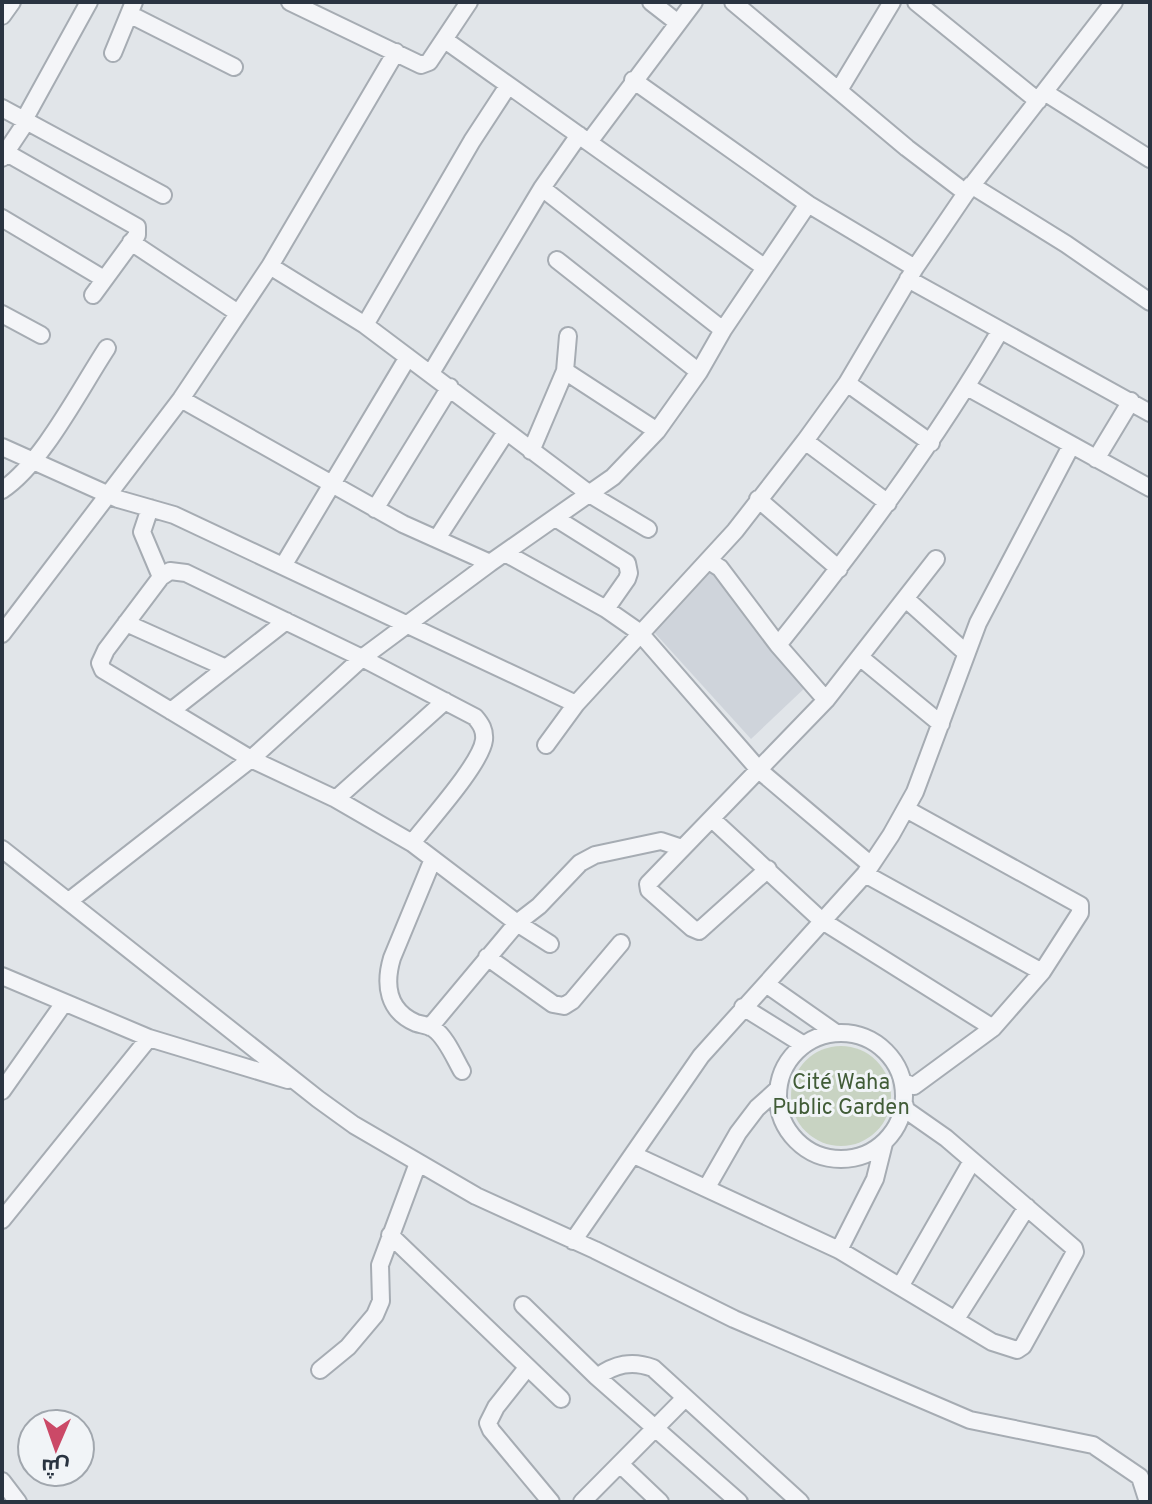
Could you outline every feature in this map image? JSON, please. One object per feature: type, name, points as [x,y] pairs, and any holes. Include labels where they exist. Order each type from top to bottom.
[{"type":"street","points":[[2,16],[12,2]]},
{"type":"street","points":[[89,2],[4,155],[137,227],[137,235],[93,295]]},
{"type":"street","points":[[290,2],[421,65],[427,64],[469,2]]},
{"type":"street","points":[[651,2],[678,23]]},
{"type":"street","points":[[431,373],[542,188],[694,2]]},
{"type":"street","points":[[839,90],[892,2]]},
{"type":"street","points":[[916,2],[1042,97],[1150,159]]},
{"type":"street","points":[[546,745],[576,704],[639,632],[709,561],[805,441],[847,383],[911,273],[968,189],[1114,2]]},
{"type":"street","points":[[744,5],[933,169],[1066,244],[1150,302]]},
{"type":"street","points":[[113,53],[131,8],[234,67]]},
{"type":"street","points":[[445,40],[764,267]]},
{"type":"street","points":[[2,634],[181,399],[270,266],[396,52]]},
{"type":"street","points":[[633,80],[808,204],[1000,331],[1150,413]]},
{"type":"street","points":[[365,325],[472,141],[508,86]]},
{"type":"street","points":[[2,108],[163,195]]},
{"type":"street","points":[[542,188],[723,330]]},
{"type":"street","points":[[69,901],[251,759],[362,658],[613,477],[657,431],[808,204]]},
{"type":"street","points":[[2,218],[104,279]]},
{"type":"street","points":[[131,242],[238,313]]},
{"type":"street","points":[[557,260],[699,372]]},
{"type":"street","points":[[270,266],[365,325],[591,495],[648,529]]},
{"type":"street","points":[[2,314],[41,335]]},
{"type":"street","points":[[778,645],[839,569],[931,443],[1000,331]]},
{"type":"street","points":[[531,451],[565,371],[568,336]]},
{"type":"street","points":[[2,490],[19,479],[35,460],[107,348]]},
{"type":"street","points":[[283,566],[408,357]]},
{"type":"street","points":[[565,371],[657,431]]},
{"type":"street","points":[[847,383],[931,443]]},
{"type":"street","points":[[375,509],[450,387]]},
{"type":"street","points":[[967,387],[1150,488]]},
{"type":"street","points":[[181,399],[403,524],[438,537],[490,563]]},
{"type":"street","points":[[1096,459],[1131,401]]},
{"type":"street","points":[[438,537],[506,432]]},
{"type":"street","points":[[805,441],[888,503]]},
{"type":"street","points":[[573,1241],[687,1075],[743,1007],[868,869],[906,809],[984,610],[1071,446]]},
{"type":"street","points":[[2,447],[107,494],[174,515],[576,704]]},
{"type":"street","points":[[758,499],[839,569]]},
{"type":"street","points":[[150,508],[142,532],[161,577]]},
{"type":"street","points":[[557,519],[627,563],[629,573],[606,609]]},
{"type":"street","points":[[505,553],[606,609],[639,632],[760,771],[868,869],[1042,972]]},
{"type":"street","points":[[768,869],[703,930],[695,930],[649,890],[648,884],[826,700],[936,559]]},
{"type":"street","points":[[709,561],[720,568],[778,645],[826,700]]},
{"type":"street","points":[[412,843],[467,772],[483,744],[484,730],[475,717],[362,658],[186,573],[170,571],[161,577],[106,650],[100,667],[251,759],[336,799],[412,843],[517,923],[550,944]]},
{"type":"street","points":[[906,599],[965,652]]},
{"type":"street","points":[[171,711],[286,621]]},
{"type":"street","points":[[126,623],[224,667]]},
{"type":"street","points":[[861,658],[941,724]]},
{"type":"street","points":[[336,799],[445,701]]},
{"type":"street","points":[[903,1082],[914,1086],[993,1028],[1042,972],[1080,913],[1080,905],[906,809]]},
{"type":"street","points":[[712,819],[821,920],[993,1028]]},
{"type":"street","points":[[430,1027],[517,923],[539,906],[587,858],[661,841],[682,848]]},
{"type":"street","points":[[2,849],[244,1043],[354,1125],[418,1163],[476,1196],[734,1319],[970,1420],[1093,1445],[1140,1477],[1148,1502]]},
{"type":"street","points":[[433,859],[387,973],[392,1004],[399,1013],[416,1023],[437,1030],[462,1071]]},
{"type":"street","points":[[487,957],[553,1004],[564,1006],[572,1001],[621,943]]},
{"type":"street","points":[[2,976],[149,1038],[297,1083]]},
{"type":"street","points":[[634,1155],[839,1250],[1002,1347],[1017,1350],[1023,1346],[1075,1252],[1070,1243],[946,1138],[906,1110],[903,1082],[896,1065],[885,1051],[862,1038],[836,1033],[766,984]]},
{"type":"street","points":[[2,1091],[64,1003]]},
{"type":"street","points":[[743,1007],[804,1045]]},
{"type":"street","points":[[836,1033],[819,1037],[791,1057],[782,1072],[778,1089],[779,1111],[783,1121],[803,1147],[822,1157],[844,1160],[865,1155],[884,1143]]},
{"type":"street","points":[[2,1220],[149,1038]]},
{"type":"street","points":[[233,1064],[244,1043]]},
{"type":"street","points":[[707,1187],[738,1133],[757,1108],[778,1089]]},
{"type":"street","points":[[839,1250],[875,1179],[884,1143],[901,1118],[904,1103]]},
{"type":"street","points":[[901,1285],[972,1161]]},
{"type":"street","points":[[320,1370],[348,1347],[375,1315],[381,1301],[379,1269],[418,1163]]},
{"type":"street","points":[[956,1319],[1027,1207]]},
{"type":"street","points":[[390,1235],[561,1399]]},
{"type":"street","points":[[523,1305],[597,1377],[739,1502]]},
{"type":"street","points":[[597,1377],[624,1363],[644,1364],[653,1368],[782,1496],[800,1502]]},
{"type":"street","points":[[527,1368],[496,1407],[488,1423],[551,1502]]},
{"type":"street","points":[[582,1502],[685,1398]]},
{"type":"street","points":[[620,1464],[660,1502]]},
{"type":"street","points":[[2,1481],[18,1502]]},
{"type":"shaded area","points":[[707,572],[718,574],[809,684],[751,739],[653,631]]},
{"type":"green space","name":"Cité Waha Public Garden","points":[[841,1046],[860,1050],[877,1060],[887,1077],[891,1096],[887,1115],[877,1132],[860,1142],[841,1146],[822,1142],[805,1132],[795,1115],[791,1096],[795,1077],[805,1060],[822,1050]]}]
